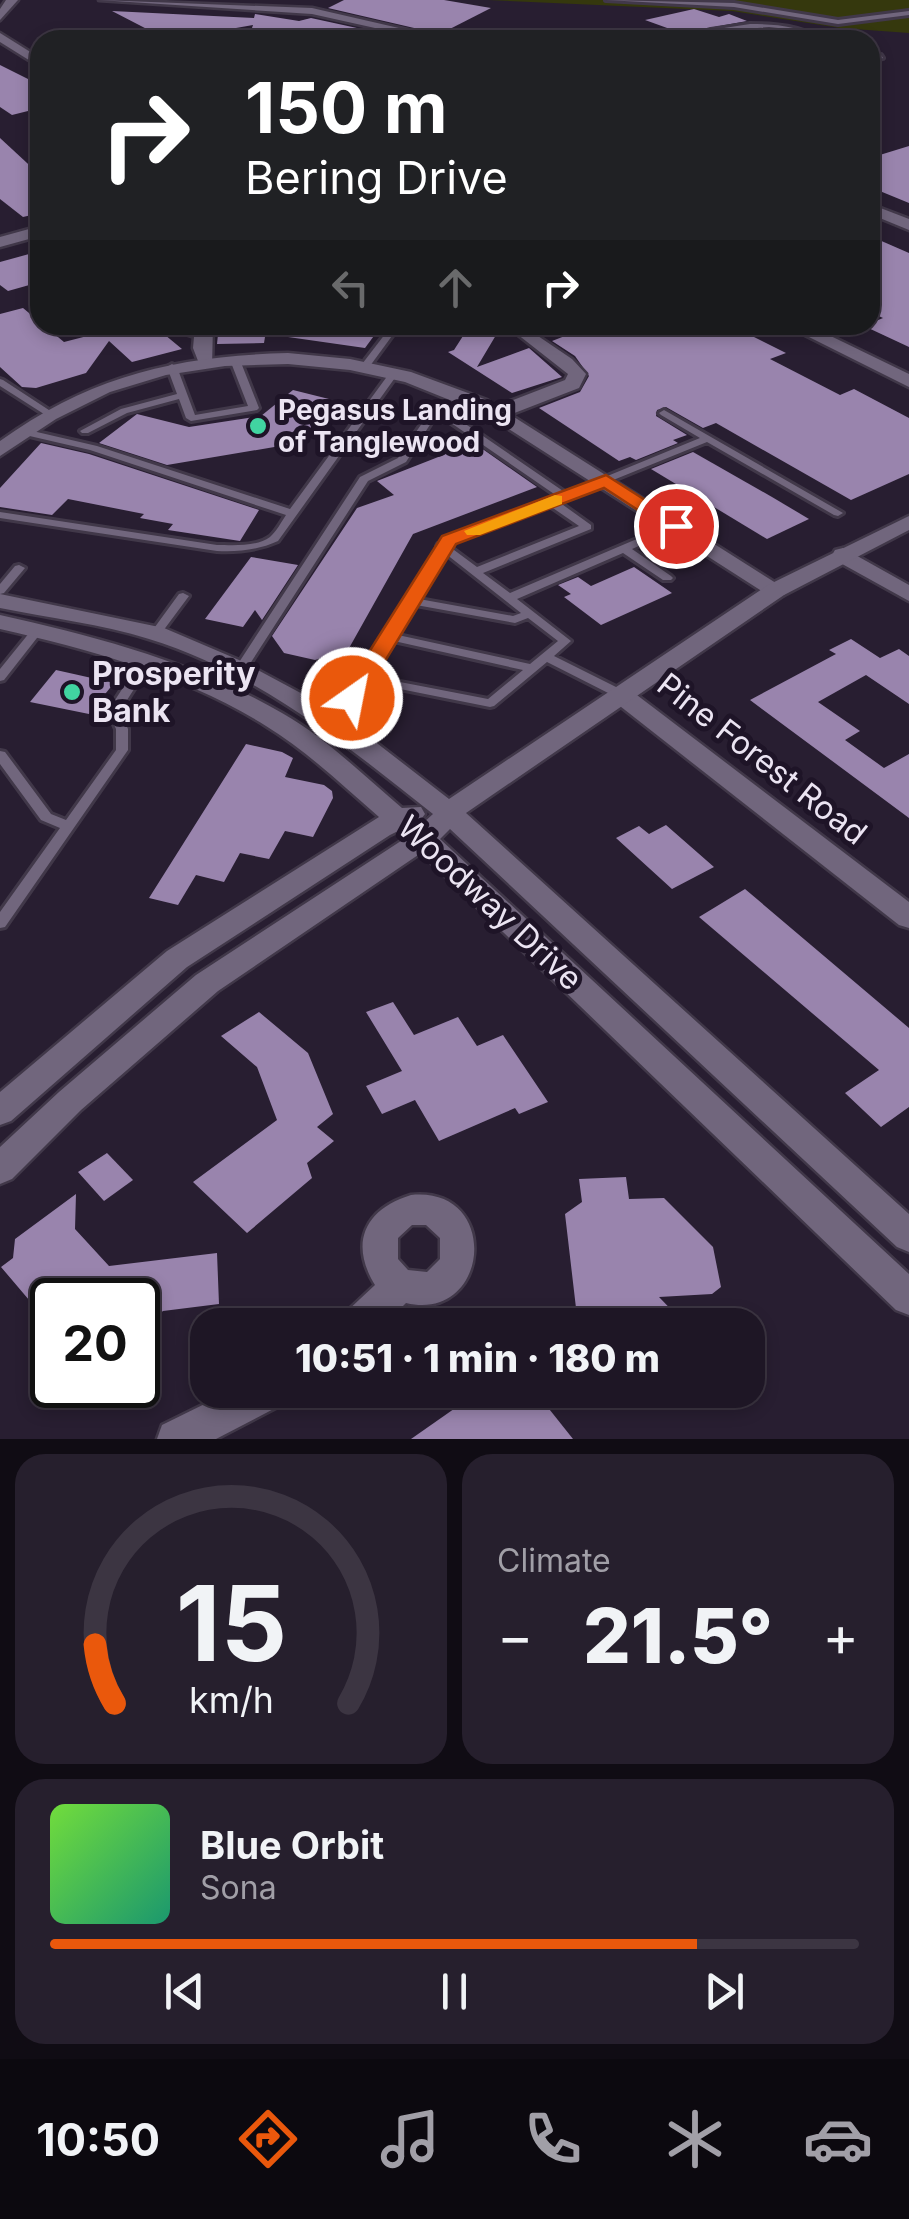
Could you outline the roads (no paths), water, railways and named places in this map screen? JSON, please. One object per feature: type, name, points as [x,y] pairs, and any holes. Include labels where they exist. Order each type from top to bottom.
[{"type":"main road","points":[[0,17],[12,0]]},
{"type":"main road","points":[[105,0],[262,6],[334,14],[403,30]]},
{"type":"main road","points":[[0,38],[30,56]]},
{"type":"main road","points":[[880,213],[909,225]]},
{"type":"main road","points":[[0,242],[30,234]]},
{"type":"main road","points":[[204,335],[206,362]]},
{"type":"main road","points":[[505,410],[572,384],[577,374],[572,366],[534,344],[527,335]]},
{"type":"main road","points":[[815,335],[909,381]]},
{"type":"main road","points":[[0,450],[50,414],[115,382],[175,375],[206,362],[237,367],[277,360],[394,373],[505,410],[606,481],[776,590]]},
{"type":"main road","points":[[0,1111],[177,959],[451,806],[776,590],[909,522]]},
{"type":"main road","points":[[843,555],[909,594]]},
{"type":"main road","name":"Woodway Drive","points":[[0,600],[156,633],[240,670],[329,720],[451,806],[909,1236]]},
{"type":"main road","name":"Woodway Drive","points":[[0,622],[38,629],[191,678],[272,718],[305,740],[411,829],[909,1298]]},
{"type":"main road","points":[[146,662],[156,633]]},
{"type":"main road","name":"Pine Forest Road","points":[[620,694],[909,917]]},
{"type":"main road","points":[[0,1169],[70,1101],[207,983],[411,829]]},
{"type":"main road","points":[[742,1139],[776,1114]]},
{"type":"main road","points":[[376,1308],[402,1284]]},
{"type":"main road","points":[[176,1439],[237,1408]]},
{"type":"lane","points":[[608,0],[734,5],[838,22],[909,9]]},
{"type":"lane","points":[[718,30],[738,25],[785,30]]},
{"type":"lane","points":[[364,368],[389,335]]},
{"type":"lane","points":[[175,375],[191,418],[254,408],[237,367]]},
{"type":"lane","points":[[0,515],[236,549],[274,539],[394,373]]},
{"type":"lane","points":[[0,382],[50,414]]},
{"type":"lane","points":[[85,431],[124,411],[183,395]]},
{"type":"lane","points":[[240,670],[364,479],[402,460],[430,418],[467,398]]},
{"type":"lane","points":[[440,411],[565,496]]},
{"type":"lane","points":[[664,413],[838,514]]},
{"type":"lane","points":[[24,432],[93,448],[292,514]]},
{"type":"lane","points":[[329,720],[366,678],[448,540],[707,438]]},
{"type":"lane","points":[[475,572],[587,528],[552,502]]},
{"type":"lane","points":[[510,598],[676,526]]},
{"type":"lane","points":[[366,678],[490,703],[564,641],[442,546]]},
{"type":"lane","points":[[624,548],[667,578]]},
{"type":"lane","points":[[0,591],[20,568]]},
{"type":"lane","points":[[156,633],[183,596]]},
{"type":"lane","points":[[410,601],[514,620],[529,613]]},
{"type":"lane","points":[[0,677],[5,664],[38,629]]},
{"type":"lane","points":[[390,637],[532,668]]},
{"type":"lane","points":[[546,657],[620,694]]},
{"type":"lane","points":[[0,924],[122,750],[122,728],[114,711],[146,662]]},
{"type":"lane","points":[[0,755],[46,817],[68,826]]},
{"type":"place","name":"Pegasus Landing of Tanglewood","points":[[258,426]]},
{"type":"place","name":"Prosperity Bank","points":[[72,692]]}]
